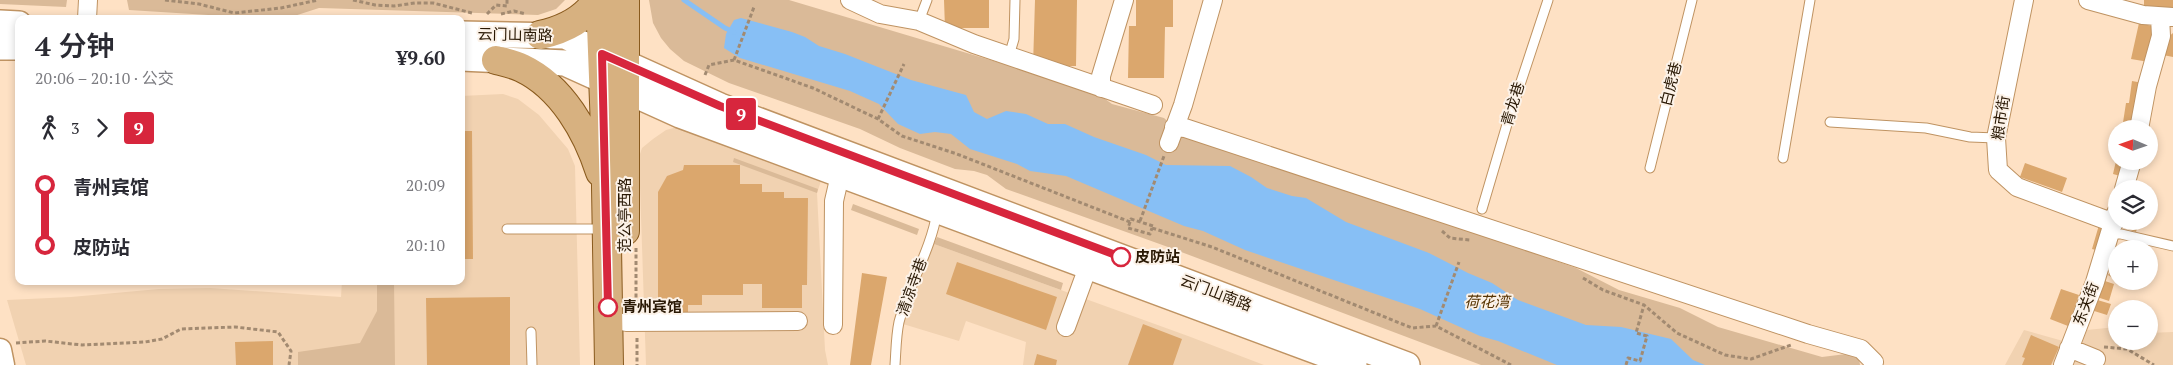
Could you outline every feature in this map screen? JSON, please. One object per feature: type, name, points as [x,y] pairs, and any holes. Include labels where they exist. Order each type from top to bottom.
[{"type":"main road","points":[[535,25],[564,29],[590,10],[598,0]]},
{"type":"main road","points":[[598,0],[614,72]]},
{"type":"main road","points":[[614,72],[625,0]]},
{"type":"main road","points":[[0,23],[15,24]]},
{"type":"main road","name":"云门山南路","points":[[465,34],[535,25],[565,36],[614,72],[680,115],[937,212],[1092,257],[1408,365]]},
{"type":"main road","points":[[0,47],[15,47]]},
{"type":"main road","name":"云门山南路","points":[[465,58],[565,63],[614,72],[720,106],[1092,257],[1315,358],[1354,365]]},
{"type":"main road","points":[[496,60],[521,67],[546,84],[561,99],[582,131],[606,188]]},
{"type":"main road","name":"范公亭西路","points":[[609,365],[606,188],[614,72]]},
{"type":"main road","name":"范公亭西路","points":[[614,72],[626,322],[626,365]]},
{"type":"street","points":[[850,0],[880,14],[919,21],[974,44],[1153,106]]},
{"type":"street","points":[[1101,88],[1102,76],[1124,0]]},
{"type":"street","points":[[1172,135],[1183,105],[1213,0]]},
{"type":"street","name":"粮市街","points":[[2024,0],[1996,138],[1998,170],[2017,187],[2108,221]]},
{"type":"street","points":[[2088,0],[2143,15],[2167,17],[2141,120]]},
{"type":"street","points":[[1172,135],[1185,128],[1861,350],[1874,362],[1873,365]]},
{"type":"street","points":[[833,325],[834,201],[840,176]]},
{"type":"street","name":"东关街","points":[[2063,365],[2095,282],[2111,230]]},
{"type":"street","points":[[1066,327],[1092,257]]},
{"type":"street","points":[[626,322],[798,321]]},
{"type":"street","points":[[3,365],[4,346]]},
{"type":"street","points":[[2069,348],[2096,359]]},
{"type":"lane","points":[[919,21],[927,0]]},
{"type":"lane","points":[[1009,56],[1014,39],[1015,0]]},
{"type":"lane","name":"青龙巷","points":[[1482,209],[1508,121],[1548,0]]},
{"type":"lane","name":"白虎巷","points":[[1650,168],[1692,0]]},
{"type":"lane","points":[[1783,158],[1810,0]]},
{"type":"lane","points":[[1830,122],[1926,128],[1970,137],[1996,138]]},
{"type":"lane","name":"清凉寺巷","points":[[895,365],[899,323],[917,269],[934,231],[937,212]]},
{"type":"lane","points":[[507,229],[607,228]]},
{"type":"lane","points":[[2118,230],[2121,234],[2173,246]]},
{"type":"lane","points":[[531,332],[532,365]]},
{"type":"path","points":[[165,0],[199,4],[234,13],[281,8],[318,0]]},
{"type":"path","points":[[353,0],[385,6],[433,3],[471,13],[496,14],[514,11],[535,25]]},
{"type":"path","points":[[487,14],[496,5],[507,6],[507,0]]},
{"type":"path","points":[[734,60],[754,7]]},
{"type":"path","points":[[705,75],[709,65],[734,60],[814,88],[878,119],[902,136],[957,154],[1130,222]]},
{"type":"path","points":[[878,119],[904,64]]},
{"type":"path","points":[[1140,221],[1172,135]]},
{"type":"path","points":[[1152,228],[1150,234],[1128,228],[1131,219],[1140,221],[1153,226],[1152,228],[1212,247],[1412,328],[1436,326],[1510,365]]},
{"type":"path","points":[[1439,228],[1450,238],[1472,240]]},
{"type":"path","points":[[1136,238],[1138,231]]},
{"type":"path","points":[[1436,326],[1458,262]]},
{"type":"path","points":[[1578,274],[1603,290],[1644,305],[1677,333],[1725,355],[1751,359],[1784,349],[1808,334]]},
{"type":"path","points":[[1626,365],[1628,358],[1640,361],[1647,336],[1636,333],[1644,305]]},
{"type":"path","points":[[4,346],[45,341],[82,345],[144,342],[162,339],[181,329],[235,327],[278,332],[291,350],[289,365]]},
{"type":"path","points":[[2096,359],[2100,348],[2108,346],[2127,349],[2154,365]]},
{"type":"shaded area","points":[[503,94],[518,99],[539,115],[568,149],[575,166],[580,365],[26,365],[7,300],[71,297],[159,289],[210,288],[341,297],[342,285],[465,285],[465,96]]},
{"type":"shaded area","points":[[681,126],[821,181],[817,193],[825,350],[828,365],[646,365],[639,157],[642,148],[653,139],[666,130]]},
{"type":"shaded area","points":[[934,244],[1264,365],[1023,365],[1026,342],[966,321],[959,341],[903,324]]},
{"type":"shaded area","points":[[2108,328],[2108,350],[2158,350],[2158,333],[2173,332],[2173,365],[2074,365],[2087,330]]},
{"type":"shaded area","points":[[2024,330],[2063,341],[2052,365],[2005,365]]},
{"type":"green space","points":[[0,0],[67,0],[66,7],[0,4]]},
{"type":"green space","points":[[127,0],[565,0],[556,9],[538,15],[319,8],[297,15],[208,15],[129,10]]},
{"type":"green space","name":"荷花湾","points":[[649,0],[789,0],[1094,91],[1112,104],[1164,118],[1174,127],[1576,268],[1619,290],[1680,308],[1718,327],[1822,357],[1846,354],[1859,358],[1860,365],[1481,365],[1168,247],[1006,189],[987,175],[974,171],[955,169],[900,148],[860,129],[729,83],[684,61],[670,49],[661,38],[653,23]]},
{"type":"green space","points":[[734,158],[818,189],[817,193],[733,162]]},
{"type":"green space","points":[[853,204],[919,229],[917,235],[851,210]]},
{"type":"green space","points":[[937,237],[1063,283],[1061,290],[934,244]]},
{"type":"green space","points":[[377,285],[394,285],[395,365],[298,365],[298,352],[360,343],[377,311]]},
{"type":"water","points":[[741,18],[792,32],[805,37],[819,46],[845,54],[911,80],[966,95],[974,112],[987,119],[1006,111],[1026,114],[1048,124],[1065,124],[1094,137],[1146,155],[1166,165],[1230,166],[1267,188],[1292,196],[1306,198],[1346,222],[1429,253],[1492,283],[1518,300],[1586,325],[1621,327],[1671,339],[1693,360],[1705,365],[1557,365],[1498,341],[1480,336],[1420,309],[1245,250],[1203,231],[1184,226],[1066,176],[1030,171],[1017,164],[970,149],[951,134],[935,132],[920,134],[898,124],[879,104],[850,91],[740,58],[724,48],[726,34],[734,20]]},
{"type":"building","points":[[944,0],[989,0],[989,28],[945,28]]},
{"type":"building","points":[[1035,0],[1077,0],[1076,66],[1033,66]]},
{"type":"building","points":[[1136,0],[1173,0],[1173,27],[1165,27],[1164,78],[1128,78],[1129,26],[1136,26]]},
{"type":"building","points":[[2144,0],[2173,0],[2173,12],[2144,9]]},
{"type":"building","points":[[2139,23],[2156,27],[2149,62],[2131,59]]},
{"type":"building","points":[[2173,33],[2173,57],[2163,55],[2167,38]]},
{"type":"building","points":[[2132,81],[2143,83],[2135,120],[2123,120],[2126,103],[2129,103]]},
{"type":"building","points":[[465,131],[472,131],[473,259],[465,259]]},
{"type":"building","points":[[2025,163],[2067,178],[2062,192],[2020,177]]},
{"type":"building","points":[[684,165],[740,165],[740,184],[762,184],[762,192],[784,192],[784,198],[808,198],[807,285],[802,285],[802,308],[762,308],[762,284],[743,284],[743,295],[702,295],[702,305],[688,305],[688,314],[658,314],[658,192],[667,176],[683,170]]},
{"type":"building","points":[[2114,170],[2126,170],[2124,177],[2113,174]]},
{"type":"building","points":[[2099,225],[2108,227],[2100,251],[2092,249]]},
{"type":"building","points":[[2128,237],[2138,240],[2127,240]]},
{"type":"building","points":[[957,262],[1057,297],[1046,330],[946,294]]},
{"type":"building","points":[[862,273],[887,277],[871,365],[850,365]]},
{"type":"building","points":[[2102,280],[2108,282],[2108,290],[2112,290],[2109,300],[2097,297]]},
{"type":"building","points":[[2061,289],[2079,295],[2068,326],[2050,319]]},
{"type":"building","points":[[510,297],[510,365],[427,365],[426,298]]},
{"type":"building","points":[[2094,299],[2108,303],[2107,315],[2091,310]]},
{"type":"building","points":[[1143,324],[1182,339],[1173,365],[1128,365]]},
{"type":"building","points":[[2031,335],[2059,347],[2051,365],[2022,365],[2025,358],[2022,357]]},
{"type":"building","points":[[273,341],[273,365],[236,365],[235,342]]},
{"type":"building","points":[[1037,354],[1057,360],[1056,365],[1034,365]]},
{"type":"waterway","points":[[684,0],[734,32]]},
{"type":"bus line","name":"9","points":[[608,307],[602,54],[720,106],[1121,257]]},
{"type":"place","name":"皮防站","points":[[1121,257]]},
{"type":"place","name":"青州宾馆","points":[[608,307]]}]
